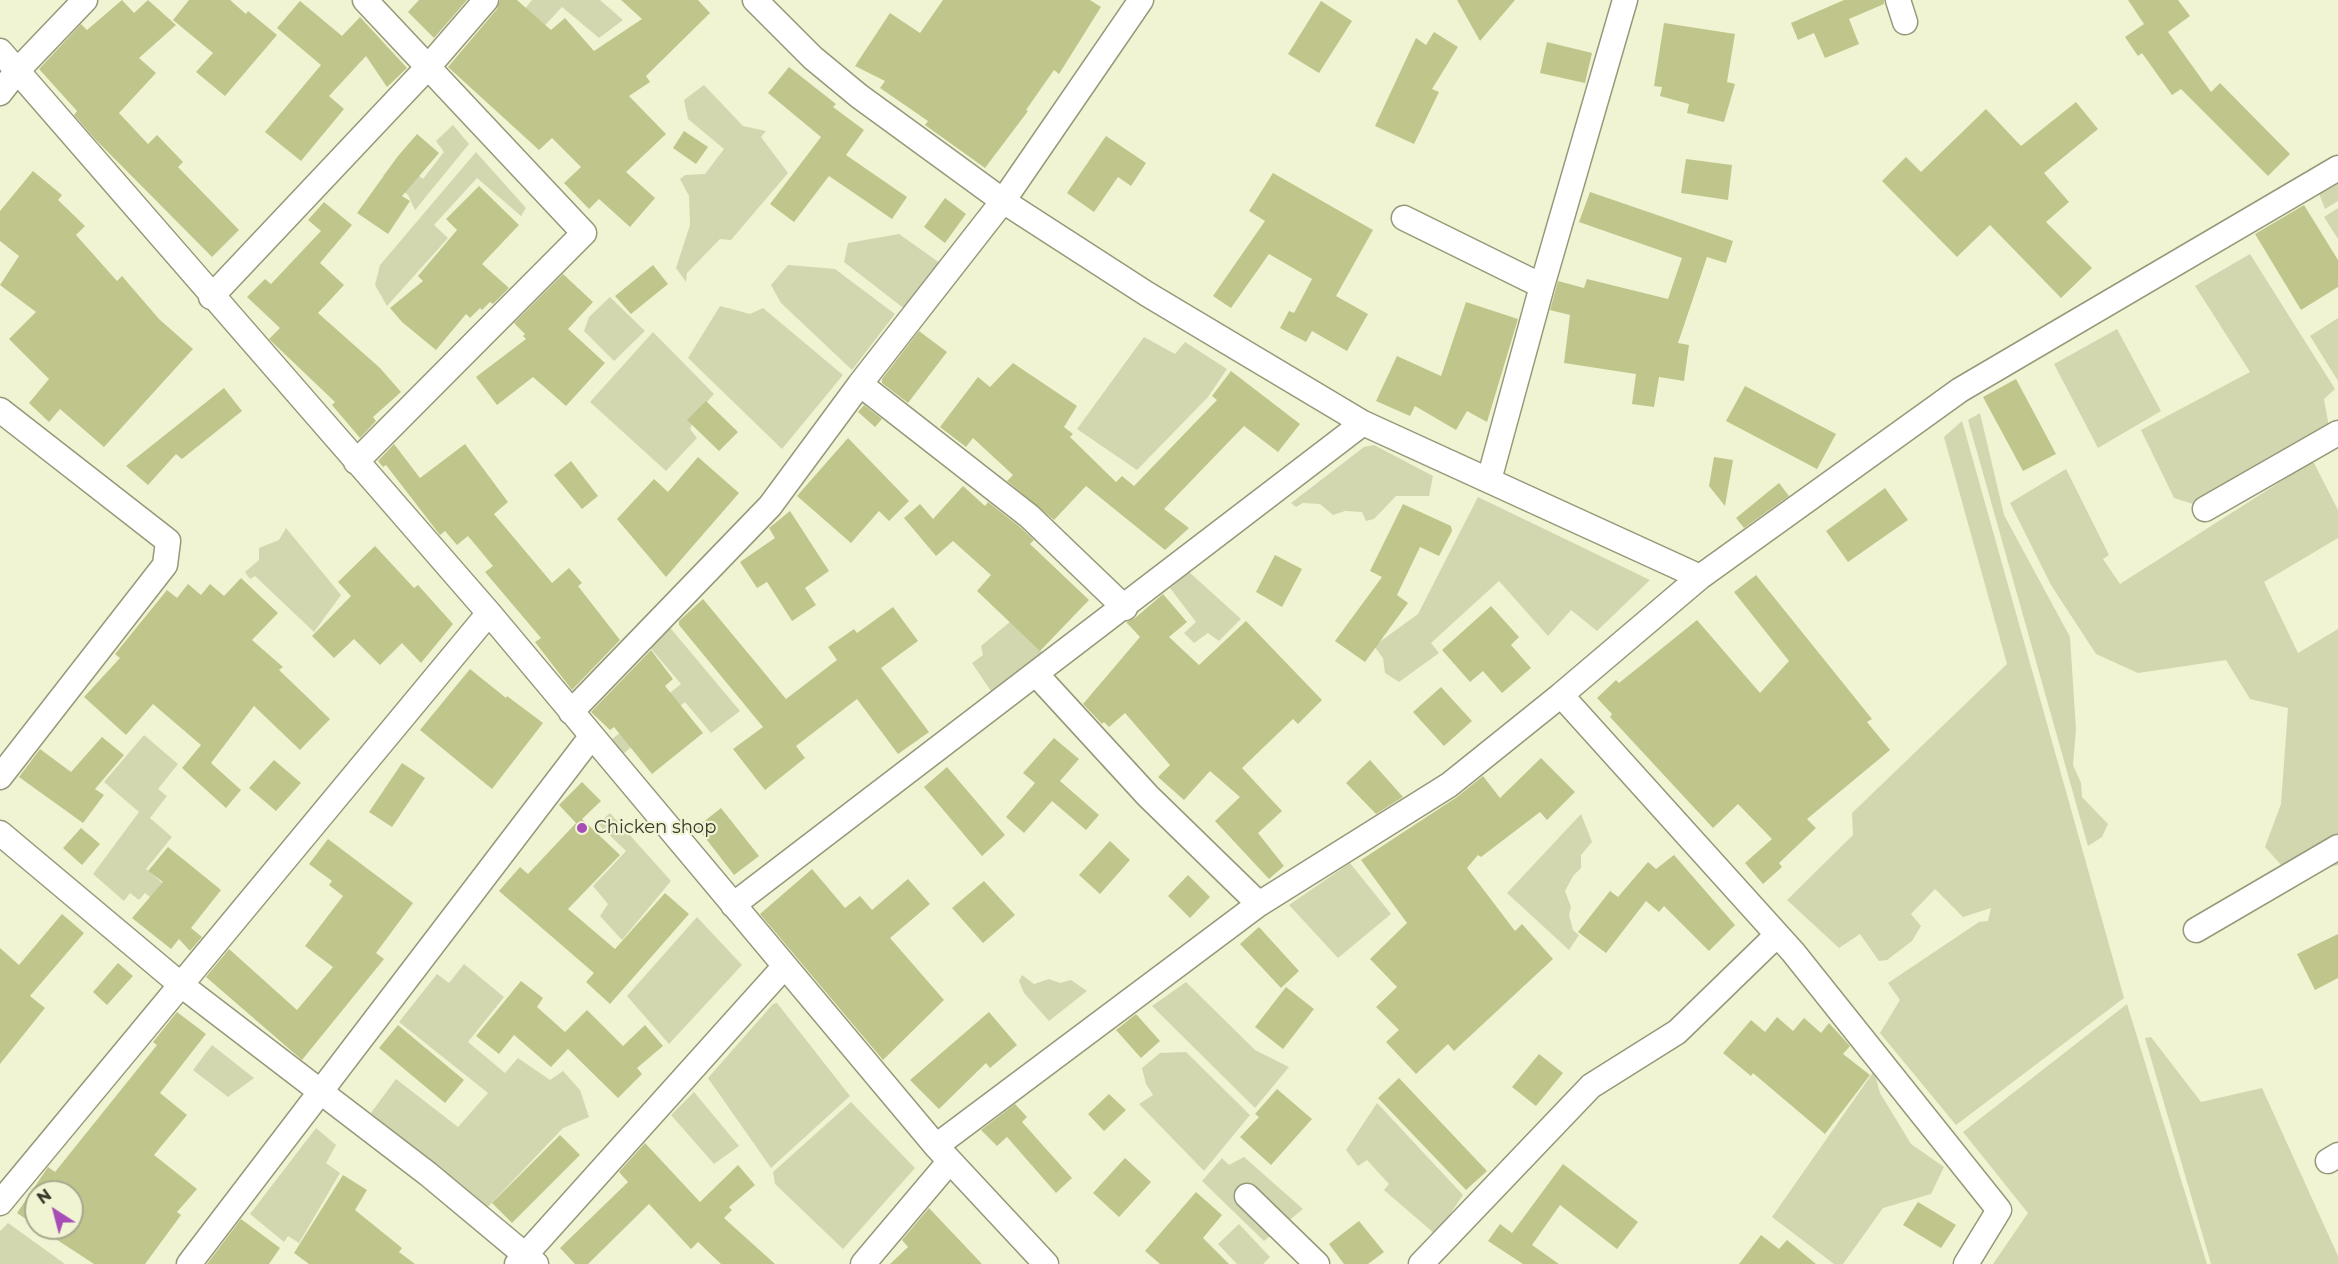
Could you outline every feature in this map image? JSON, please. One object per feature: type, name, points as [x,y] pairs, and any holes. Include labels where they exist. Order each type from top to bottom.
[{"type":"street","points":[[0,93],[17,71],[85,0]]},
{"type":"street","points":[[356,462],[584,233],[365,0]]},
{"type":"street","points":[[211,297],[428,67],[486,0]]},
{"type":"street","points":[[755,0],[813,58],[860,96],[1003,201],[1147,294],[1363,423],[1701,577]]},
{"type":"street","points":[[571,712],[770,506],[860,384],[1003,201],[1141,0]]},
{"type":"street","points":[[1489,480],[1542,286],[1625,0]]},
{"type":"street","points":[[0,51],[211,297],[489,613],[784,967],[943,1153],[1046,1264]]},
{"type":"street","points":[[863,1264],[943,1153],[1260,904],[1449,785],[1562,695],[1701,577],[1960,390],[2338,168]]},
{"type":"street","points":[[1404,218],[1542,286]]},
{"type":"street","points":[[860,384],[1029,516],[1125,608]]},
{"type":"street","points":[[0,410],[168,541],[165,565],[0,777]]},
{"type":"street","points":[[733,905],[1125,608],[1363,423]]},
{"type":"street","points":[[2205,508],[2338,433]]},
{"type":"street","points":[[0,1203],[489,613]]},
{"type":"street","points":[[1035,674],[1148,796],[1260,904]]},
{"type":"street","points":[[1562,695],[1777,935],[1999,1210],[1966,1264]]},
{"type":"street","points":[[189,1264],[591,737]]},
{"type":"street","points":[[0,833],[180,984],[428,1174],[526,1261],[784,967]]},
{"type":"street","points":[[2196,930],[2338,847]]},
{"type":"street","points":[[1421,1264],[1591,1086],[1677,1032],[1777,935]]},
{"type":"street","points":[[1247,1196],[1317,1264]]},
{"type":"green space","points":[[532,0],[600,0],[623,20],[599,38],[562,7],[534,37],[515,21]]},
{"type":"green space","points":[[704,85],[743,126],[766,131],[761,137],[788,173],[731,240],[720,239],[687,273],[686,282],[676,268],[690,225],[689,196],[680,179],[685,175],[705,174],[724,149],[688,119],[684,100]]},
{"type":"green space","points":[[453,125],[469,144],[415,210],[408,195],[383,176],[397,158],[423,179],[444,152],[436,141]]},
{"type":"green space","points":[[476,152],[526,208],[521,216],[477,178],[434,225],[448,238],[387,306],[375,285],[380,265]]},
{"type":"green space","points":[[2338,182],[2338,201],[2325,209],[2318,191]]},
{"type":"green space","points":[[2338,208],[2338,239],[2324,217]]},
{"type":"green space","points":[[899,234],[940,263],[906,310],[844,262],[848,243]]},
{"type":"green space","points":[[2250,254],[2335,389],[2324,399],[2329,427],[2193,504],[2174,498],[2141,430],[2250,372],[2195,286]]},
{"type":"green space","points":[[788,265],[835,269],[895,314],[852,370],[781,303],[771,285]]},
{"type":"green space","points":[[610,297],[645,331],[614,361],[584,331],[589,317]]},
{"type":"green space","points":[[720,306],[750,314],[763,308],[843,375],[782,449],[688,358]]},
{"type":"green space","points":[[2338,318],[2338,381],[2310,336]]},
{"type":"green space","points":[[2117,329],[2161,411],[2098,448],[2054,364]]},
{"type":"green space","points":[[653,332],[714,394],[697,413],[690,429],[697,438],[666,471],[590,402]]},
{"type":"green space","points":[[1144,337],[1175,354],[1185,342],[1227,369],[1208,397],[1137,470],[1077,429]]},
{"type":"green space","points":[[1980,413],[2004,515],[2070,637],[2076,730],[2073,765],[2081,783],[2082,797],[2108,824],[2102,837],[2088,846],[1968,420]]},
{"type":"green space","points":[[1962,421],[2124,998],[1956,1125],[1880,1033],[1900,1000],[1888,983],[1979,922],[1988,921],[1991,908],[1963,917],[1935,889],[1911,914],[1921,926],[1912,941],[1887,960],[1879,961],[1860,934],[1839,948],[1787,900],[1853,835],[1852,813],[2007,664],[1944,437]]},
{"type":"green space","points":[[1374,445],[1433,476],[1429,496],[1396,496],[1374,519],[1366,521],[1362,512],[1345,511],[1333,515],[1320,504],[1303,503],[1296,507],[1291,503],[1364,447]]},
{"type":"green space","points":[[2313,461],[2338,510],[2338,538],[2264,582],[2298,653],[2338,629],[2338,865],[2291,876],[2265,847],[2281,804],[2288,708],[2250,699],[2226,660],[2138,673],[2096,654],[2051,585],[2010,503],[2066,469],[2109,555],[2103,559],[2120,584]]},
{"type":"green space","points":[[1478,497],[1650,580],[1597,631],[1571,610],[1548,636],[1499,581],[1431,643],[1439,653],[1399,682],[1385,673],[1383,658],[1374,646],[1418,614]]},
{"type":"green space","points":[[286,528],[341,595],[314,632],[255,576],[250,579],[245,572],[259,560],[259,548],[279,540]]},
{"type":"green space","points":[[1189,572],[1241,619],[1219,641],[1208,633],[1194,643],[1184,633],[1196,622],[1170,588]]},
{"type":"green space","points":[[1011,621],[1044,654],[993,694],[972,663],[983,655],[981,646]]},
{"type":"green space","points":[[667,624],[740,711],[711,733],[685,702],[623,754],[611,740],[681,684],[647,644]]},
{"type":"green space","points":[[144,735],[178,764],[158,789],[167,796],[150,818],[172,837],[146,869],[199,914],[173,915],[145,893],[139,900],[130,893],[124,901],[93,874],[139,812],[104,782]]},
{"type":"green space","points":[[610,813],[671,881],[622,940],[600,916],[608,904],[593,886],[626,851],[598,824]]},
{"type":"green space","points":[[1581,814],[1592,842],[1581,855],[1581,868],[1573,876],[1565,891],[1571,907],[1569,915],[1573,930],[1579,935],[1569,950],[1507,893]]},
{"type":"green space","points":[[1350,863],[1391,914],[1338,958],[1289,905]]},
{"type":"green space","points":[[697,917],[742,965],[669,1044],[627,996]]},
{"type":"green space","points":[[464,964],[504,997],[468,1042],[505,1073],[518,1058],[550,1080],[563,1071],[580,1090],[589,1117],[563,1128],[486,1209],[371,1113],[396,1079],[458,1127],[488,1093],[399,1022],[437,974],[449,983]]},
{"type":"green space","points":[[1022,975],[1034,984],[1049,979],[1060,983],[1071,980],[1087,991],[1049,1021],[1024,993],[1019,981]]},
{"type":"green space","points":[[1186,982],[1255,1050],[1289,1067],[1255,1108],[1152,1006]]},
{"type":"green space","points":[[777,1003],[850,1096],[771,1168],[708,1078],[773,1004]]},
{"type":"green space","points":[[2127,1004],[2207,1264],[1993,1264],[2028,1213],[1963,1132]]},
{"type":"green space","points":[[2151,1037],[2201,1102],[2262,1088],[2338,1256],[2338,1264],[2211,1264],[2145,1038]]},
{"type":"green space","points":[[212,1045],[254,1078],[228,1097],[193,1070]]},
{"type":"green space","points":[[1186,1052],[1250,1115],[1204,1171],[1139,1104],[1153,1095],[1146,1084],[1142,1068],[1160,1053]]},
{"type":"green space","points":[[1874,1071],[1880,1093],[1911,1144],[1944,1167],[1931,1194],[1883,1208],[1843,1264],[1834,1264],[1772,1217]]},
{"type":"green space","points":[[694,1092],[739,1146],[714,1164],[671,1115]]},
{"type":"green space","points":[[851,1102],[915,1168],[843,1249],[775,1184],[773,1172]]},
{"type":"green space","points":[[1377,1103],[1463,1195],[1436,1235],[1384,1190],[1389,1184],[1367,1160],[1358,1166],[1346,1150]]},
{"type":"green space","points":[[316,1128],[336,1145],[326,1163],[340,1173],[299,1243],[288,1236],[284,1242],[250,1214]]},
{"type":"green space","points":[[1244,1157],[1303,1209],[1264,1241],[1202,1181],[1222,1158],[1229,1165]]},
{"type":"green space","points":[[8,1223],[24,1235],[24,1240],[32,1240],[65,1264],[0,1264],[0,1231]]},
{"type":"green space","points":[[1239,1224],[1270,1257],[1263,1264],[1237,1264],[1218,1244]]},
{"type":"building","points":[[122,0],[134,13],[148,0],[176,25],[139,58],[156,73],[119,113],[148,144],[157,135],[183,162],[178,167],[239,230],[212,257],[95,139],[74,115],[77,111],[39,69],[81,24],[87,30]]},
{"type":"building","points":[[189,0],[230,0],[246,14],[248,11],[277,35],[225,96],[196,72],[213,53],[173,20]]},
{"type":"building","points":[[419,0],[467,0],[434,38],[408,12]]},
{"type":"building","points":[[500,0],[517,0],[551,30],[565,18],[594,51],[642,19],[621,0],[698,0],[710,13],[646,76],[650,82],[629,96],[666,134],[626,172],[655,198],[630,227],[599,199],[589,209],[564,183],[581,167],[552,138],[539,150],[448,67],[497,9]]},
{"type":"building","points":[[943,0],[1090,0],[1101,7],[1059,74],[1054,70],[1026,110],[1028,111],[985,168],[925,125],[928,121],[880,88],[885,81],[855,66],[890,13],[920,33]]},
{"type":"building","points":[[1457,0],[1515,0],[1480,41]]},
{"type":"building","points":[[1844,0],[1884,0],[1884,4],[1849,19],[1859,44],[1825,58],[1814,33],[1798,40],[1791,23]]},
{"type":"building","points":[[2128,0],[2178,0],[2190,16],[2168,32],[2211,92],[2220,83],[2290,154],[2268,176],[2181,89],[2172,95],[2142,53],[2138,56],[2125,37],[2144,24]]},
{"type":"building","points":[[300,1],[342,36],[360,17],[407,68],[387,87],[366,56],[329,96],[344,109],[301,161],[265,132],[321,65],[277,28]]},
{"type":"building","points":[[1321,1],[1352,21],[1319,73],[1288,54]]},
{"type":"building","points":[[1664,23],[1735,34],[1727,82],[1735,84],[1724,122],[1687,113],[1689,104],[1660,96],[1662,87],[1654,86]]},
{"type":"building","points":[[1434,32],[1458,47],[1432,89],[1439,92],[1414,144],[1375,126],[1416,38],[1426,45]]},
{"type":"building","points":[[1547,42],[1592,53],[1585,83],[1540,73]]},
{"type":"building","points":[[789,67],[836,104],[833,107],[864,130],[846,155],[907,197],[892,219],[829,176],[794,222],[770,204],[821,137],[768,93]]},
{"type":"building","points":[[2076,102],[2098,129],[2044,173],[2069,202],[2046,222],[2092,268],[2061,298],[1990,225],[1957,257],[1882,181],[1906,157],[1921,172],[1986,109],[2021,146]]},
{"type":"building","points":[[684,131],[708,147],[696,164],[673,148]]},
{"type":"building","points":[[417,134],[439,153],[402,196],[410,201],[388,234],[357,213],[398,156]]},
{"type":"building","points":[[1106,136],[1146,163],[1131,186],[1118,177],[1094,212],[1067,193]]},
{"type":"building","points":[[1686,159],[1732,165],[1728,200],[1681,193]]},
{"type":"building","points":[[33,171],[62,195],[58,200],[85,226],[76,235],[117,281],[122,276],[159,319],[193,349],[104,447],[60,409],[49,422],[29,403],[49,379],[9,339],[36,312],[0,285],[19,256],[0,241],[0,211]]},
{"type":"building","points":[[1273,173],[1373,230],[1336,296],[1368,314],[1347,351],[1312,331],[1306,342],[1280,328],[1289,311],[1294,313],[1312,279],[1269,254],[1231,308],[1213,296],[1265,221],[1249,211]]},
{"type":"building","points":[[479,186],[519,225],[482,264],[509,288],[493,304],[490,302],[482,310],[480,308],[470,318],[466,314],[436,350],[402,322],[390,308],[423,281],[418,276],[457,230],[446,219]]},
{"type":"building","points":[[1590,192],[1733,241],[1726,263],[1707,257],[1678,343],[1689,345],[1684,381],[1659,377],[1654,407],[1632,404],[1636,374],[1564,363],[1570,315],[1550,310],[1558,281],[1584,288],[1587,279],[1668,299],[1682,258],[1579,222]]},
{"type":"building","points":[[945,198],[966,214],[945,243],[924,227]]},
{"type":"building","points":[[324,202],[352,225],[320,263],[344,285],[318,313],[380,368],[401,392],[373,417],[376,421],[360,438],[332,405],[335,402],[269,339],[280,328],[247,297],[265,279],[271,284],[321,231],[308,220]]},
{"type":"building","points":[[2304,205],[2338,260],[2338,287],[2301,310],[2255,234]]},
{"type":"building","points":[[653,265],[668,284],[631,314],[615,296]]},
{"type":"building","points":[[563,274],[593,302],[568,329],[605,363],[566,406],[533,377],[497,405],[476,377],[526,339],[523,336],[525,334],[514,323]]},
{"type":"building","points":[[1466,302],[1518,319],[1487,422],[1467,411],[1456,430],[1415,406],[1410,416],[1376,401],[1397,356],[1441,376]]},
{"type":"building","points":[[919,331],[947,352],[908,403],[882,383],[882,379]]},
{"type":"building","points":[[1013,363],[1077,406],[1064,427],[1073,434],[1070,437],[1116,482],[1122,476],[1134,486],[1217,400],[1212,396],[1231,371],[1300,424],[1278,452],[1244,426],[1164,509],[1189,528],[1165,550],[1086,486],[1054,520],[1007,481],[1013,475],[973,438],[966,447],[940,427],[978,377],[990,387]]},
{"type":"building","points":[[2016,379],[2056,454],[2023,471],[1983,397]]},
{"type":"building","points":[[1745,386],[1836,434],[1817,469],[1726,421]]},
{"type":"building","points":[[224,388],[242,411],[182,459],[176,454],[148,485],[126,466]]},
{"type":"building","points":[[706,401],[738,432],[719,451],[687,420]]},
{"type":"building","points":[[864,405],[882,419],[875,427],[858,412]]},
{"type":"building","points":[[848,438],[909,501],[889,521],[879,511],[851,543],[797,496]]},
{"type":"building","points":[[394,444],[420,478],[465,444],[508,502],[494,514],[552,583],[569,568],[582,583],[578,586],[620,640],[572,690],[535,642],[541,638],[485,572],[493,566],[468,536],[457,545],[445,531],[440,535],[386,465],[383,467],[378,461]]},
{"type":"building","points":[[698,457],[739,493],[666,577],[617,519],[654,479],[668,492]]},
{"type":"building","points":[[1714,457],[1733,460],[1725,506],[1709,486]]},
{"type":"building","points":[[571,461],[598,496],[582,509],[554,475]]},
{"type":"building","points":[[1779,483],[1789,496],[1744,528],[1736,518]]},
{"type":"building","points":[[963,486],[985,506],[988,502],[1020,527],[1034,540],[1030,544],[1089,600],[1040,651],[977,591],[991,575],[953,541],[936,556],[904,518],[920,504],[933,519]]},
{"type":"building","points":[[1885,488],[1908,520],[1848,562],[1826,531]]},
{"type":"building","points":[[1403,504],[1451,526],[1452,531],[1439,556],[1420,547],[1397,595],[1408,603],[1365,662],[1335,641],[1382,577],[1370,571]]},
{"type":"building","points":[[790,511],[829,571],[805,588],[816,605],[792,621],[767,582],[757,588],[740,562],[775,538],[769,528]]},
{"type":"building","points":[[375,546],[414,588],[418,585],[453,624],[421,663],[402,643],[380,665],[354,639],[334,658],[312,636],[351,596],[338,582]]},
{"type":"building","points":[[1275,555],[1302,569],[1282,607],[1256,592]]},
{"type":"building","points":[[1756,575],[1872,719],[1867,722],[1890,750],[1807,819],[1816,828],[1779,863],[1782,867],[1763,884],[1745,863],[1772,839],[1738,804],[1713,828],[1610,717],[1612,714],[1597,698],[1616,680],[1619,683],[1697,620],[1760,693],[1789,661],[1734,592]]},
{"type":"building","points":[[241,578],[278,613],[252,640],[283,667],[279,670],[330,719],[300,750],[254,706],[211,763],[241,790],[226,808],[182,768],[201,745],[153,704],[126,735],[84,697],[120,658],[115,654],[167,590],[177,598],[188,584],[201,595],[210,584],[224,596]]},
{"type":"building","points":[[1163,594],[1187,622],[1169,637],[1199,665],[1246,621],[1322,700],[1298,724],[1293,719],[1242,768],[1282,811],[1258,833],[1284,866],[1269,879],[1215,821],[1240,797],[1210,771],[1184,800],[1158,777],[1170,765],[1125,713],[1109,727],[1104,722],[1102,724],[1083,704],[1140,637],[1126,622],[1135,618]]},
{"type":"building","points":[[703,599],[786,699],[837,660],[828,647],[854,629],[857,633],[893,607],[918,641],[881,668],[929,732],[898,754],[857,699],[796,746],[805,758],[765,790],[733,749],[763,727],[679,625],[679,621]]},
{"type":"building","points":[[1491,606],[1519,637],[1511,645],[1531,668],[1502,693],[1483,671],[1470,682],[1442,650]]},
{"type":"building","points":[[651,650],[673,679],[665,686],[703,733],[652,774],[614,727],[610,730],[591,712]]},
{"type":"building","points":[[470,669],[506,698],[507,696],[543,723],[492,789],[420,730]]},
{"type":"building","points":[[1441,687],[1472,721],[1444,746],[1413,712]]},
{"type":"building","points":[[102,737],[124,755],[95,789],[104,795],[83,823],[19,777],[40,749],[71,772]]},
{"type":"building","points":[[1054,738],[1079,759],[1060,781],[1099,815],[1086,830],[1052,801],[1024,833],[1006,817],[1035,783],[1023,773]]},
{"type":"building","points":[[1541,758],[1575,792],[1547,820],[1540,812],[1481,857],[1478,855],[1467,868],[1515,931],[1522,924],[1553,959],[1454,1051],[1448,1044],[1416,1074],[1386,1042],[1399,1030],[1376,1007],[1397,987],[1370,959],[1407,923],[1361,860],[1457,797],[1483,776],[1500,798]]},
{"type":"building","points":[[274,760],[301,783],[276,811],[249,788]]},
{"type":"building","points":[[1370,760],[1403,797],[1376,814],[1346,783]]},
{"type":"building","points":[[402,763],[425,778],[392,827],[369,812]]},
{"type":"building","points":[[947,767],[1005,835],[982,856],[924,787]]},
{"type":"building","points":[[582,782],[601,801],[582,819],[620,855],[568,909],[615,949],[665,893],[689,914],[610,1004],[586,982],[594,973],[499,891],[520,867],[528,874],[576,823],[559,805]]},
{"type":"building","points":[[721,808],[759,856],[734,875],[697,827]]},
{"type":"building","points":[[81,828],[100,844],[82,865],[63,848]]},
{"type":"building","points":[[328,839],[413,903],[376,953],[384,959],[302,1060],[206,977],[229,949],[297,1010],[333,967],[305,946],[343,896],[329,885],[332,881],[309,864]]},
{"type":"building","points":[[1110,841],[1130,860],[1100,894],[1079,875]]},
{"type":"building","points":[[168,847],[221,890],[191,928],[202,937],[190,951],[179,939],[171,949],[132,918],[163,882],[148,871]]},
{"type":"building","points":[[1674,855],[1735,925],[1709,951],[1664,906],[1659,912],[1646,901],[1606,953],[1578,932],[1610,891],[1618,897],[1648,862],[1656,869]]},
{"type":"building","points":[[812,869],[845,908],[860,896],[872,910],[908,879],[930,904],[890,938],[944,1000],[883,1060],[760,914]]},
{"type":"building","points":[[1188,875],[1210,897],[1190,918],[1168,896]]},
{"type":"building","points":[[984,881],[1015,915],[983,943],[952,908]]},
{"type":"building","points":[[62,914],[84,933],[30,996],[45,1008],[0,1064],[0,948],[19,965]]},
{"type":"building","points":[[1259,927],[1299,971],[1281,988],[1240,944]]},
{"type":"building","points":[[2338,934],[2338,978],[2315,990],[2297,954]]},
{"type":"building","points":[[118,963],[133,976],[107,1005],[93,992]]},
{"type":"building","points":[[521,981],[543,998],[537,1007],[565,1032],[587,1010],[623,1046],[645,1025],[663,1046],[637,1068],[642,1074],[618,1098],[568,1049],[551,1067],[514,1035],[499,1054],[476,1036]]},
{"type":"building","points":[[1286,987],[1314,1009],[1283,1049],[1255,1027]]},
{"type":"building","points":[[177,1012],[206,1034],[160,1093],[187,1115],[154,1155],[197,1189],[177,1212],[181,1215],[145,1264],[94,1264],[57,1240],[84,1240],[84,1180],[39,1180],[48,1167],[55,1172],[157,1045],[153,1042]]},
{"type":"building","points":[[989,1012],[1017,1045],[990,1068],[986,1063],[939,1109],[910,1080]]},
{"type":"building","points":[[1136,1014],[1160,1041],[1141,1058],[1116,1030]]},
{"type":"building","points":[[1777,1017],[1793,1031],[1804,1018],[1821,1033],[1829,1023],[1850,1046],[1843,1054],[1870,1075],[1825,1134],[1753,1073],[1751,1076],[1723,1053],[1751,1020],[1765,1032]]},
{"type":"building","points":[[398,1025],[464,1080],[445,1103],[379,1048]]},
{"type":"building","points":[[1539,1054],[1563,1073],[1536,1106],[1512,1087]]},
{"type":"building","points":[[1399,1078],[1487,1171],[1466,1190],[1378,1098]]},
{"type":"building","points":[[1277,1089],[1312,1119],[1271,1165],[1240,1137],[1259,1117],[1255,1114]]},
{"type":"building","points":[[1109,1094],[1126,1110],[1104,1131],[1088,1114]]},
{"type":"building","points":[[1015,1104],[1027,1117],[1022,1122],[1072,1178],[1056,1193],[1007,1137],[997,1146],[981,1130]]},
{"type":"building","points":[[560,1135],[580,1155],[512,1223],[492,1203]]},
{"type":"building","points":[[645,1143],[700,1202],[738,1165],[755,1185],[729,1207],[732,1210],[724,1218],[775,1264],[721,1264],[698,1242],[691,1249],[649,1204],[588,1264],[575,1264],[560,1248],[628,1182],[619,1172]]},
{"type":"building","points":[[1125,1158],[1151,1182],[1119,1217],[1093,1193]]},
{"type":"building","points":[[1563,1164],[1638,1222],[1617,1249],[1560,1205],[1532,1245],[1559,1264],[1523,1264],[1488,1241],[1500,1224],[1512,1233]]},
{"type":"building","points":[[343,1175],[367,1190],[355,1210],[402,1248],[399,1252],[415,1264],[309,1264],[294,1253]]},
{"type":"building","points":[[1196,1192],[1222,1215],[1203,1238],[1229,1264],[1160,1264],[1145,1251]]},
{"type":"building","points":[[1918,1202],[1956,1225],[1941,1248],[1903,1225]]},
{"type":"building","points":[[24,1203],[24,1218],[17,1213]]},
{"type":"building","points":[[929,1208],[982,1264],[890,1264],[908,1247],[902,1240]]},
{"type":"building","points":[[241,1219],[280,1248],[269,1264],[207,1264]]},
{"type":"building","points":[[1359,1221],[1384,1252],[1368,1264],[1344,1264],[1329,1244]]},
{"type":"building","points":[[1761,1235],[1779,1249],[1787,1240],[1816,1264],[1739,1264]]},
{"type":"place","name":"Chicken shop","points":[[582,828]]}]
